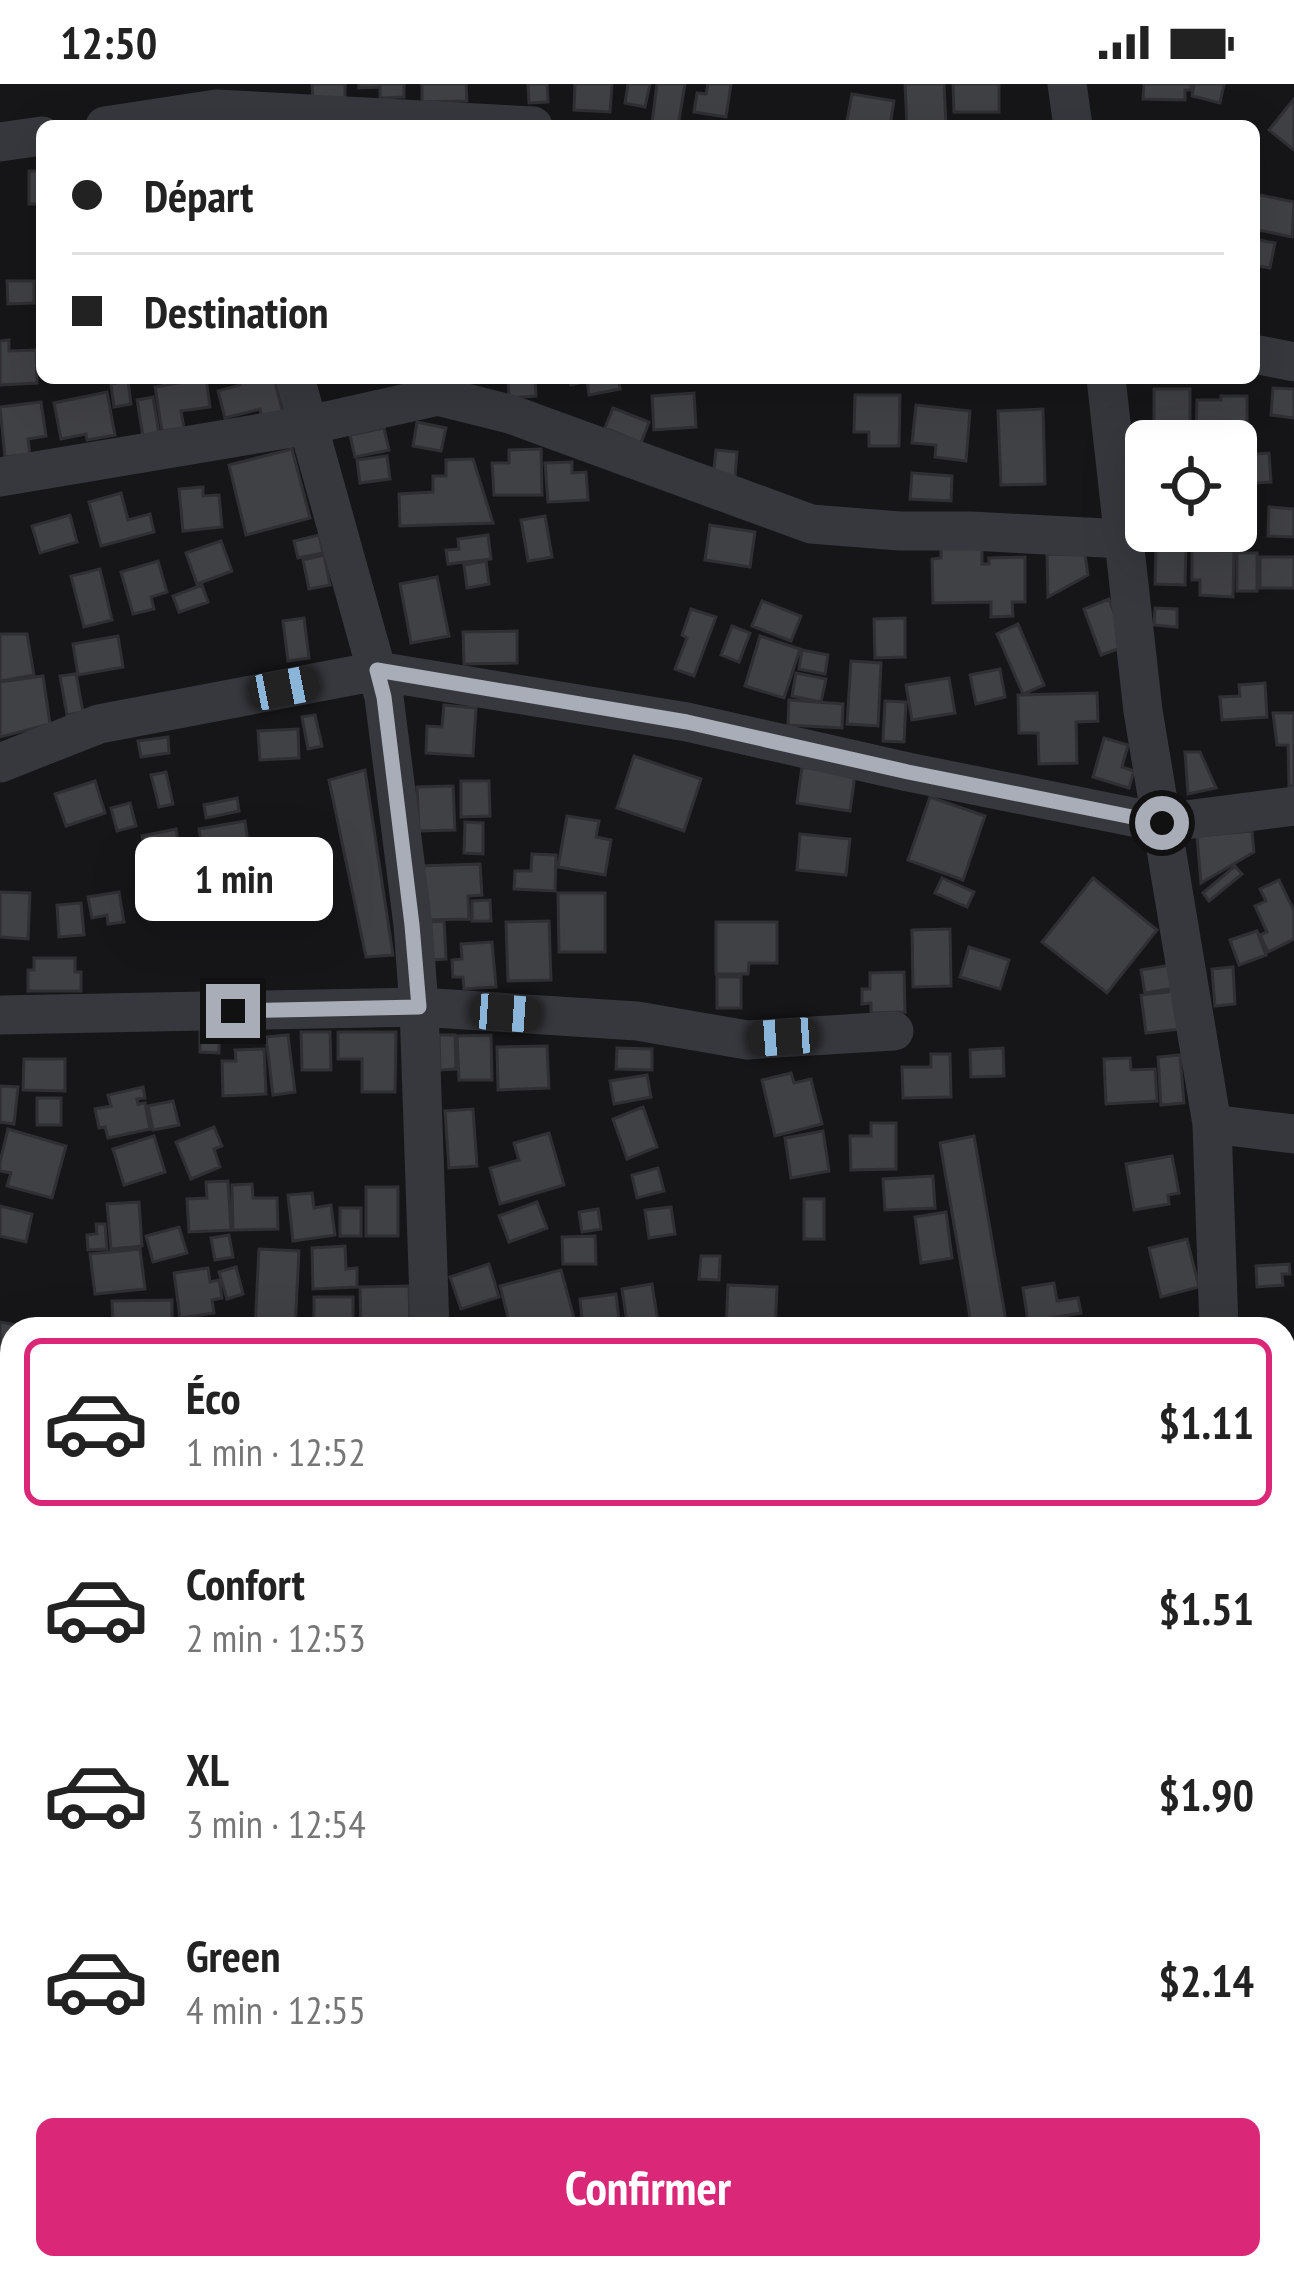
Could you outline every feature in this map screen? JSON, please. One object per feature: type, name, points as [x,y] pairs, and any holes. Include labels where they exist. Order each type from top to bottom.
[{"type":"street","points":[[1067,84],[1071,120]]},
{"type":"street","points":[[138,120],[215,106],[438,120]]},
{"type":"street","points":[[0,142],[36,137]]},
{"type":"street","points":[[1260,356],[1294,362]]},
{"type":"street","points":[[297,384],[384,697],[419,1007],[430,1317]]},
{"type":"street","points":[[1107,384],[1143,711],[1212,1124],[1219,1317]]},
{"type":"street","points":[[0,477],[309,425],[438,396],[510,414],[811,524],[1124,539]]},
{"type":"street","points":[[0,763],[99,724],[377,670],[687,722],[1162,823],[1294,806]]},
{"type":"street","points":[[0,1015],[419,1007],[637,1021],[747,1040],[894,1030]]},
{"type":"street","points":[[1212,1124],[1294,1134]]},
{"type":"building","points":[[312,84],[345,84],[345,100],[313,101]]},
{"type":"building","points":[[359,84],[404,84],[404,97],[380,98],[380,87],[359,88]]},
{"type":"building","points":[[422,84],[466,84],[467,101],[422,102]]},
{"type":"building","points":[[528,84],[547,84],[548,102],[529,103]]},
{"type":"building","points":[[575,84],[612,84],[610,112],[574,110]]},
{"type":"building","points":[[628,84],[650,84],[645,107],[625,103]]},
{"type":"building","points":[[657,84],[685,84],[679,120],[652,120]]},
{"type":"building","points":[[708,84],[731,84],[726,117],[694,112],[697,93],[706,94]]},
{"type":"building","points":[[905,84],[944,84],[946,120],[907,120]]},
{"type":"building","points":[[953,84],[999,84],[999,112],[954,112]]},
{"type":"building","points":[[1144,84],[1191,84],[1191,90],[1185,90],[1185,100],[1143,99]]},
{"type":"building","points":[[1194,84],[1224,84],[1220,103],[1192,96]]},
{"type":"building","points":[[852,94],[894,101],[891,120],[847,120]]},
{"type":"building","points":[[1294,99],[1294,150],[1269,130]]},
{"type":"building","points":[[29,171],[36,171],[36,204],[29,204]]},
{"type":"building","points":[[1260,195],[1294,202],[1292,237],[1260,230]]},
{"type":"building","points":[[1260,240],[1275,243],[1270,268],[1260,266]]},
{"type":"building","points":[[7,281],[34,281],[34,303],[8,304]]},
{"type":"building","points":[[9,340],[9,351],[36,350],[36,383],[0,385],[0,341]]},
{"type":"building","points":[[111,384],[128,384],[131,404],[114,407]]},
{"type":"building","points":[[207,384],[210,407],[181,411],[184,428],[162,431],[155,387]]},
{"type":"building","points":[[276,384],[283,414],[262,419],[260,409],[225,418],[218,391]]},
{"type":"building","points":[[508,384],[535,384],[536,396],[509,398]]},
{"type":"building","points":[[587,384],[619,384],[620,389],[589,395]]},
{"type":"building","points":[[1273,388],[1294,389],[1294,418],[1271,415]]},
{"type":"building","points":[[1154,389],[1190,389],[1190,420],[1154,420]]},
{"type":"building","points":[[107,392],[115,435],[61,439],[54,403]]},
{"type":"building","points":[[694,393],[696,427],[654,430],[652,396]]},
{"type":"building","points":[[855,395],[900,395],[899,446],[869,446],[869,432],[854,432]]},
{"type":"building","points":[[1221,396],[1247,396],[1247,420],[1196,420],[1197,400],[1221,400]]},
{"type":"building","points":[[153,397],[159,434],[143,436],[137,400]]},
{"type":"building","points":[[41,402],[46,436],[28,439],[30,454],[5,457],[0,407]]},
{"type":"building","points":[[916,405],[970,411],[966,461],[935,457],[936,445],[912,443]]},
{"type":"building","points":[[613,408],[649,422],[641,443],[605,428]]},
{"type":"building","points":[[1043,409],[1045,484],[1001,485],[998,411]]},
{"type":"building","points":[[417,422],[446,428],[441,451],[413,446]]},
{"type":"building","points":[[384,428],[389,450],[355,457],[350,435]]},
{"type":"building","points":[[292,449],[310,518],[246,535],[229,465]]},
{"type":"building","points":[[541,449],[542,495],[494,495],[492,463],[509,463],[509,450]]},
{"type":"building","points":[[716,450],[737,452],[735,477],[713,476]]},
{"type":"building","points":[[1269,453],[1271,482],[1257,483],[1257,454]]},
{"type":"building","points":[[387,456],[390,479],[360,483],[357,460]]},
{"type":"building","points":[[473,459],[493,523],[400,526],[399,494],[433,492],[433,476],[446,476],[446,460]]},
{"type":"building","points":[[572,462],[572,473],[586,472],[588,500],[548,502],[545,463]]},
{"type":"building","points":[[912,473],[952,476],[951,501],[910,499]]},
{"type":"building","points":[[203,487],[203,496],[219,495],[222,527],[183,531],[179,489]]},
{"type":"building","points":[[121,493],[128,520],[150,514],[154,532],[101,546],[89,502]]},
{"type":"building","points":[[1269,507],[1294,509],[1294,537],[1268,536]]},
{"type":"building","points":[[70,515],[77,542],[40,553],[32,526]]},
{"type":"building","points":[[545,516],[552,557],[528,561],[521,520]]},
{"type":"building","points":[[710,525],[755,532],[750,567],[705,560]]},
{"type":"building","points":[[319,535],[323,553],[298,558],[294,541]]},
{"type":"building","points":[[488,535],[491,559],[448,564],[446,550],[459,549],[458,539]]},
{"type":"building","points":[[221,541],[232,571],[197,584],[186,553]]},
{"type":"building","points":[[982,547],[982,564],[989,564],[989,558],[1025,557],[1025,602],[1012,602],[1013,616],[991,617],[991,602],[933,603],[932,559],[941,558],[941,548]]},
{"type":"building","points":[[1156,552],[1186,552],[1185,585],[1155,584]]},
{"type":"building","points":[[1192,552],[1234,552],[1233,597],[1200,595],[1200,580],[1192,580]]},
{"type":"building","points":[[1237,553],[1257,553],[1257,591],[1237,591]]},
{"type":"building","points":[[1047,554],[1085,555],[1088,575],[1048,597]]},
{"type":"building","points":[[324,555],[330,585],[309,589],[303,560]]},
{"type":"building","points":[[1260,557],[1294,557],[1294,588],[1260,588]]},
{"type":"building","points":[[158,561],[167,592],[151,597],[154,609],[133,614],[121,572]]},
{"type":"building","points":[[486,561],[489,584],[467,588],[464,565]]},
{"type":"building","points":[[100,569],[112,620],[84,627],[71,576]]},
{"type":"building","points":[[437,577],[449,636],[411,643],[400,584]]},
{"type":"building","points":[[202,585],[208,602],[179,612],[173,596]]},
{"type":"building","points":[[1109,599],[1126,646],[1101,655],[1084,609]]},
{"type":"building","points":[[762,601],[801,616],[791,641],[752,626]]},
{"type":"building","points":[[1155,608],[1177,609],[1177,627],[1154,625]]},
{"type":"building","points":[[691,609],[716,617],[694,676],[675,669],[687,638],[682,635]]},
{"type":"building","points":[[304,618],[309,658],[288,661],[283,621]]},
{"type":"building","points":[[905,618],[905,657],[875,658],[874,619]]},
{"type":"building","points":[[1018,624],[1044,685],[1023,694],[997,634]]},
{"type":"building","points":[[732,626],[750,633],[739,662],[721,655]]},
{"type":"building","points":[[517,631],[517,663],[464,664],[463,632]]},
{"type":"building","points":[[0,634],[27,634],[34,675],[0,681]]},
{"type":"building","points":[[118,636],[123,667],[78,675],[73,644]]},
{"type":"building","points":[[760,636],[800,649],[784,698],[745,686]]},
{"type":"building","points":[[802,650],[828,655],[825,674],[799,669]]},
{"type":"building","points":[[851,661],[881,663],[878,726],[847,724]]},
{"type":"building","points":[[1000,669],[1005,697],[976,704],[970,675]]},
{"type":"building","points":[[796,673],[826,679],[821,702],[792,696]]},
{"type":"building","points":[[76,674],[83,712],[67,715],[60,676]]},
{"type":"building","points":[[43,676],[50,724],[0,737],[0,682]]},
{"type":"building","points":[[949,678],[955,713],[912,720],[906,685]]},
{"type":"building","points":[[1265,683],[1267,717],[1222,720],[1220,697],[1240,696],[1239,685]]},
{"type":"building","points":[[1097,693],[1098,721],[1076,722],[1077,763],[1039,764],[1038,733],[1019,733],[1018,695]]},
{"type":"building","points":[[789,700],[843,704],[842,728],[788,725]]},
{"type":"building","points":[[885,701],[906,702],[904,742],[883,741]]},
{"type":"building","points":[[444,705],[476,708],[473,756],[426,753],[427,726],[442,727]]},
{"type":"building","points":[[1273,713],[1294,713],[1294,786],[1289,786],[1288,745],[1277,745]]},
{"type":"building","points":[[315,715],[322,746],[308,749],[302,717]]},
{"type":"building","points":[[298,729],[299,758],[260,760],[258,731]]},
{"type":"building","points":[[168,737],[169,753],[141,757],[138,741]]},
{"type":"building","points":[[1104,738],[1128,745],[1122,767],[1134,771],[1129,788],[1093,777]]},
{"type":"building","points":[[1185,752],[1200,752],[1216,788],[1188,794]]},
{"type":"building","points":[[634,756],[701,779],[684,831],[617,808]]},
{"type":"building","points":[[802,767],[855,775],[850,811],[797,803]]},
{"type":"building","points":[[365,770],[393,955],[366,957],[329,780]]},
{"type":"building","points":[[166,772],[173,804],[159,807],[151,775]]},
{"type":"building","points":[[95,781],[105,813],[66,826],[55,794]]},
{"type":"building","points":[[461,781],[489,781],[490,816],[461,817]]},
{"type":"building","points":[[453,786],[455,830],[419,831],[417,787]]},
{"type":"building","points":[[930,797],[985,816],[963,880],[908,860]]},
{"type":"building","points":[[237,798],[239,811],[206,818],[204,805]]},
{"type":"building","points":[[130,803],[136,826],[117,831],[111,808]]},
{"type":"building","points":[[567,816],[599,821],[596,837],[611,840],[605,875],[558,867]]},
{"type":"building","points":[[245,821],[249,849],[241,850],[243,869],[207,875],[199,829]]},
{"type":"building","points":[[465,822],[483,823],[483,854],[464,853]]},
{"type":"building","points":[[176,829],[183,871],[150,878],[142,836]]},
{"type":"building","points":[[1252,831],[1254,852],[1201,883],[1197,836]]},
{"type":"building","points":[[800,834],[850,839],[846,875],[797,870]]},
{"type":"building","points":[[532,854],[556,855],[555,891],[514,889],[515,871],[531,871]]},
{"type":"building","points":[[480,864],[482,895],[468,896],[469,919],[421,920],[419,866]]},
{"type":"building","points":[[1235,866],[1242,874],[1209,901],[1203,893]]},
{"type":"building","points":[[942,878],[974,892],[967,907],[935,893]]},
{"type":"building","points":[[1093,878],[1157,930],[1107,993],[1042,942]]},
{"type":"building","points":[[1279,880],[1294,911],[1294,939],[1268,952],[1260,935],[1267,932],[1255,906],[1266,901],[1260,889]]},
{"type":"building","points":[[0,892],[30,893],[28,939],[0,937]]},
{"type":"building","points":[[119,892],[124,922],[108,924],[107,915],[92,918],[88,897]]},
{"type":"building","points":[[558,893],[605,893],[605,952],[559,952]]},
{"type":"building","points":[[490,900],[491,921],[472,921],[472,901]]},
{"type":"building","points":[[81,903],[84,935],[59,937],[57,905]]},
{"type":"building","points":[[444,921],[446,959],[433,960],[430,922]]},
{"type":"building","points":[[549,921],[551,980],[508,981],[506,922]]},
{"type":"building","points":[[716,922],[777,922],[777,963],[749,963],[748,974],[716,974]]},
{"type":"building","points":[[950,929],[951,986],[913,987],[912,930]]},
{"type":"building","points":[[1257,931],[1266,955],[1239,965],[1230,940]]},
{"type":"building","points":[[492,942],[496,987],[464,989],[463,977],[453,977],[452,960],[462,959],[461,944]]},
{"type":"building","points":[[969,947],[1009,960],[1000,989],[960,977]]},
{"type":"building","points":[[34,958],[75,958],[81,991],[28,991],[28,970],[34,970]]},
{"type":"building","points":[[1171,965],[1174,988],[1145,993],[1141,970]]},
{"type":"building","points":[[1233,967],[1235,1004],[1215,1006],[1212,969]]},
{"type":"building","points":[[904,972],[905,1012],[871,1013],[871,1003],[862,1004],[862,989],[870,989],[870,973]]},
{"type":"building","points":[[717,977],[741,977],[741,1008],[717,1008]]},
{"type":"building","points":[[1176,991],[1180,1029],[1146,1033],[1141,995]]},
{"type":"building","points":[[200,1031],[219,1031],[219,1053],[200,1052]]},
{"type":"building","points":[[301,1032],[330,1032],[331,1070],[302,1070]]},
{"type":"building","points":[[338,1032],[396,1032],[395,1092],[362,1092],[362,1059],[338,1059]]},
{"type":"building","points":[[288,1035],[295,1092],[273,1095],[266,1037]]},
{"type":"building","points":[[439,1035],[455,1035],[456,1069],[440,1070]]},
{"type":"building","points":[[491,1035],[492,1080],[459,1080],[457,1036]]},
{"type":"building","points":[[547,1046],[549,1088],[498,1090],[497,1047]]},
{"type":"building","points":[[617,1048],[652,1049],[652,1070],[616,1069]]},
{"type":"building","points":[[1003,1048],[1004,1076],[971,1077],[970,1050]]},
{"type":"building","points":[[264,1049],[266,1094],[223,1096],[222,1061],[236,1061],[235,1050]]},
{"type":"building","points":[[931,1054],[950,1054],[951,1097],[903,1098],[902,1067],[931,1067]]},
{"type":"building","points":[[1180,1055],[1184,1103],[1161,1105],[1158,1057]]},
{"type":"building","points":[[1130,1058],[1131,1070],[1155,1069],[1157,1101],[1106,1104],[1104,1059]]},
{"type":"building","points":[[24,1059],[65,1059],[65,1091],[23,1090]]},
{"type":"building","points":[[791,1073],[794,1083],[811,1079],[822,1124],[775,1136],[762,1080]]},
{"type":"building","points":[[647,1075],[651,1097],[614,1104],[610,1081]]},
{"type":"building","points":[[0,1086],[18,1087],[14,1124],[0,1122]]},
{"type":"building","points":[[143,1087],[145,1098],[137,1099],[138,1104],[145,1103],[150,1129],[108,1138],[105,1127],[99,1128],[95,1109],[111,1106],[108,1095]]},
{"type":"building","points":[[37,1098],[61,1098],[61,1125],[37,1125]]},
{"type":"building","points":[[173,1101],[179,1125],[153,1130],[148,1106]]},
{"type":"building","points":[[643,1107],[657,1147],[627,1159],[613,1119]]},
{"type":"building","points":[[473,1109],[477,1166],[449,1168],[445,1111]]},
{"type":"building","points":[[871,1123],[896,1123],[896,1169],[851,1170],[850,1136],[871,1136]]},
{"type":"building","points":[[214,1127],[222,1146],[214,1149],[220,1167],[191,1179],[176,1142]]},
{"type":"building","points":[[8,1129],[66,1146],[52,1198],[7,1186],[11,1173],[0,1171],[0,1162]]},
{"type":"building","points":[[823,1131],[829,1171],[791,1178],[785,1138]]},
{"type":"building","points":[[549,1133],[564,1185],[500,1204],[490,1168],[519,1160],[514,1143]]},
{"type":"building","points":[[154,1136],[165,1172],[124,1185],[113,1149]]},
{"type":"building","points":[[974,1136],[1005,1317],[970,1317],[940,1143]]},
{"type":"building","points":[[1172,1156],[1179,1193],[1168,1195],[1169,1204],[1134,1210],[1126,1164]]},
{"type":"building","points":[[658,1168],[664,1191],[637,1198],[632,1175]]},
{"type":"building","points":[[933,1176],[935,1208],[885,1210],[883,1179]]},
{"type":"building","points":[[228,1181],[231,1230],[189,1232],[187,1199],[207,1198],[206,1182]]},
{"type":"building","points":[[252,1184],[253,1198],[277,1198],[278,1229],[233,1230],[232,1185]]},
{"type":"building","points":[[366,1187],[398,1187],[398,1236],[366,1236]]},
{"type":"building","points":[[312,1193],[314,1208],[331,1205],[335,1235],[293,1241],[288,1195]]},
{"type":"building","points":[[804,1199],[824,1199],[824,1239],[804,1239]]},
{"type":"building","points":[[139,1202],[142,1246],[111,1249],[107,1204]]},
{"type":"building","points":[[537,1202],[547,1228],[509,1242],[499,1216]]},
{"type":"building","points":[[0,1206],[32,1214],[26,1242],[0,1236]]},
{"type":"building","points":[[671,1207],[675,1234],[649,1238],[645,1210]]},
{"type":"building","points":[[340,1208],[361,1208],[361,1236],[340,1236]]},
{"type":"building","points":[[598,1209],[601,1229],[582,1232],[579,1212]]},
{"type":"building","points":[[946,1212],[952,1258],[921,1263],[915,1217]]},
{"type":"building","points":[[96,1224],[105,1224],[107,1249],[88,1250],[87,1235],[97,1234]]},
{"type":"building","points":[[179,1227],[187,1253],[153,1262],[146,1236]]},
{"type":"building","points":[[229,1235],[233,1257],[215,1260],[211,1238]]},
{"type":"building","points":[[595,1236],[596,1264],[563,1264],[562,1237]]},
{"type":"building","points":[[1187,1239],[1199,1287],[1161,1297],[1149,1248]]},
{"type":"building","points":[[345,1246],[346,1269],[357,1268],[357,1287],[313,1289],[312,1248]]},
{"type":"building","points":[[140,1249],[145,1289],[95,1294],[90,1254]]},
{"type":"building","points":[[259,1249],[299,1251],[296,1317],[256,1317]]},
{"type":"building","points":[[701,1256],[720,1256],[719,1280],[699,1279]]},
{"type":"building","points":[[489,1264],[499,1297],[461,1309],[450,1277]]},
{"type":"building","points":[[1289,1264],[1290,1274],[1282,1274],[1283,1285],[1257,1287],[1256,1266]]},
{"type":"building","points":[[236,1267],[243,1294],[227,1299],[219,1272]]},
{"type":"building","points":[[208,1268],[210,1282],[219,1280],[222,1298],[212,1300],[214,1313],[180,1317],[174,1273]]},
{"type":"building","points":[[561,1270],[574,1317],[508,1317],[500,1286]]},
{"type":"building","points":[[1054,1283],[1057,1301],[1078,1298],[1081,1313],[1027,1317],[1023,1288]]},
{"type":"building","points":[[652,1284],[657,1317],[626,1317],[622,1289]]},
{"type":"building","points":[[728,1285],[777,1287],[776,1317],[727,1317]]},
{"type":"building","points":[[409,1286],[410,1317],[361,1317],[360,1287]]},
{"type":"building","points":[[616,1294],[619,1317],[582,1317],[580,1299]]},
{"type":"building","points":[[314,1297],[353,1297],[353,1317],[314,1317]]},
{"type":"building","points":[[172,1300],[172,1317],[113,1317],[112,1301]]},
{"type":"route","points":[[233,1011],[419,1007],[384,697],[377,670],[687,722],[1162,823]]}]
